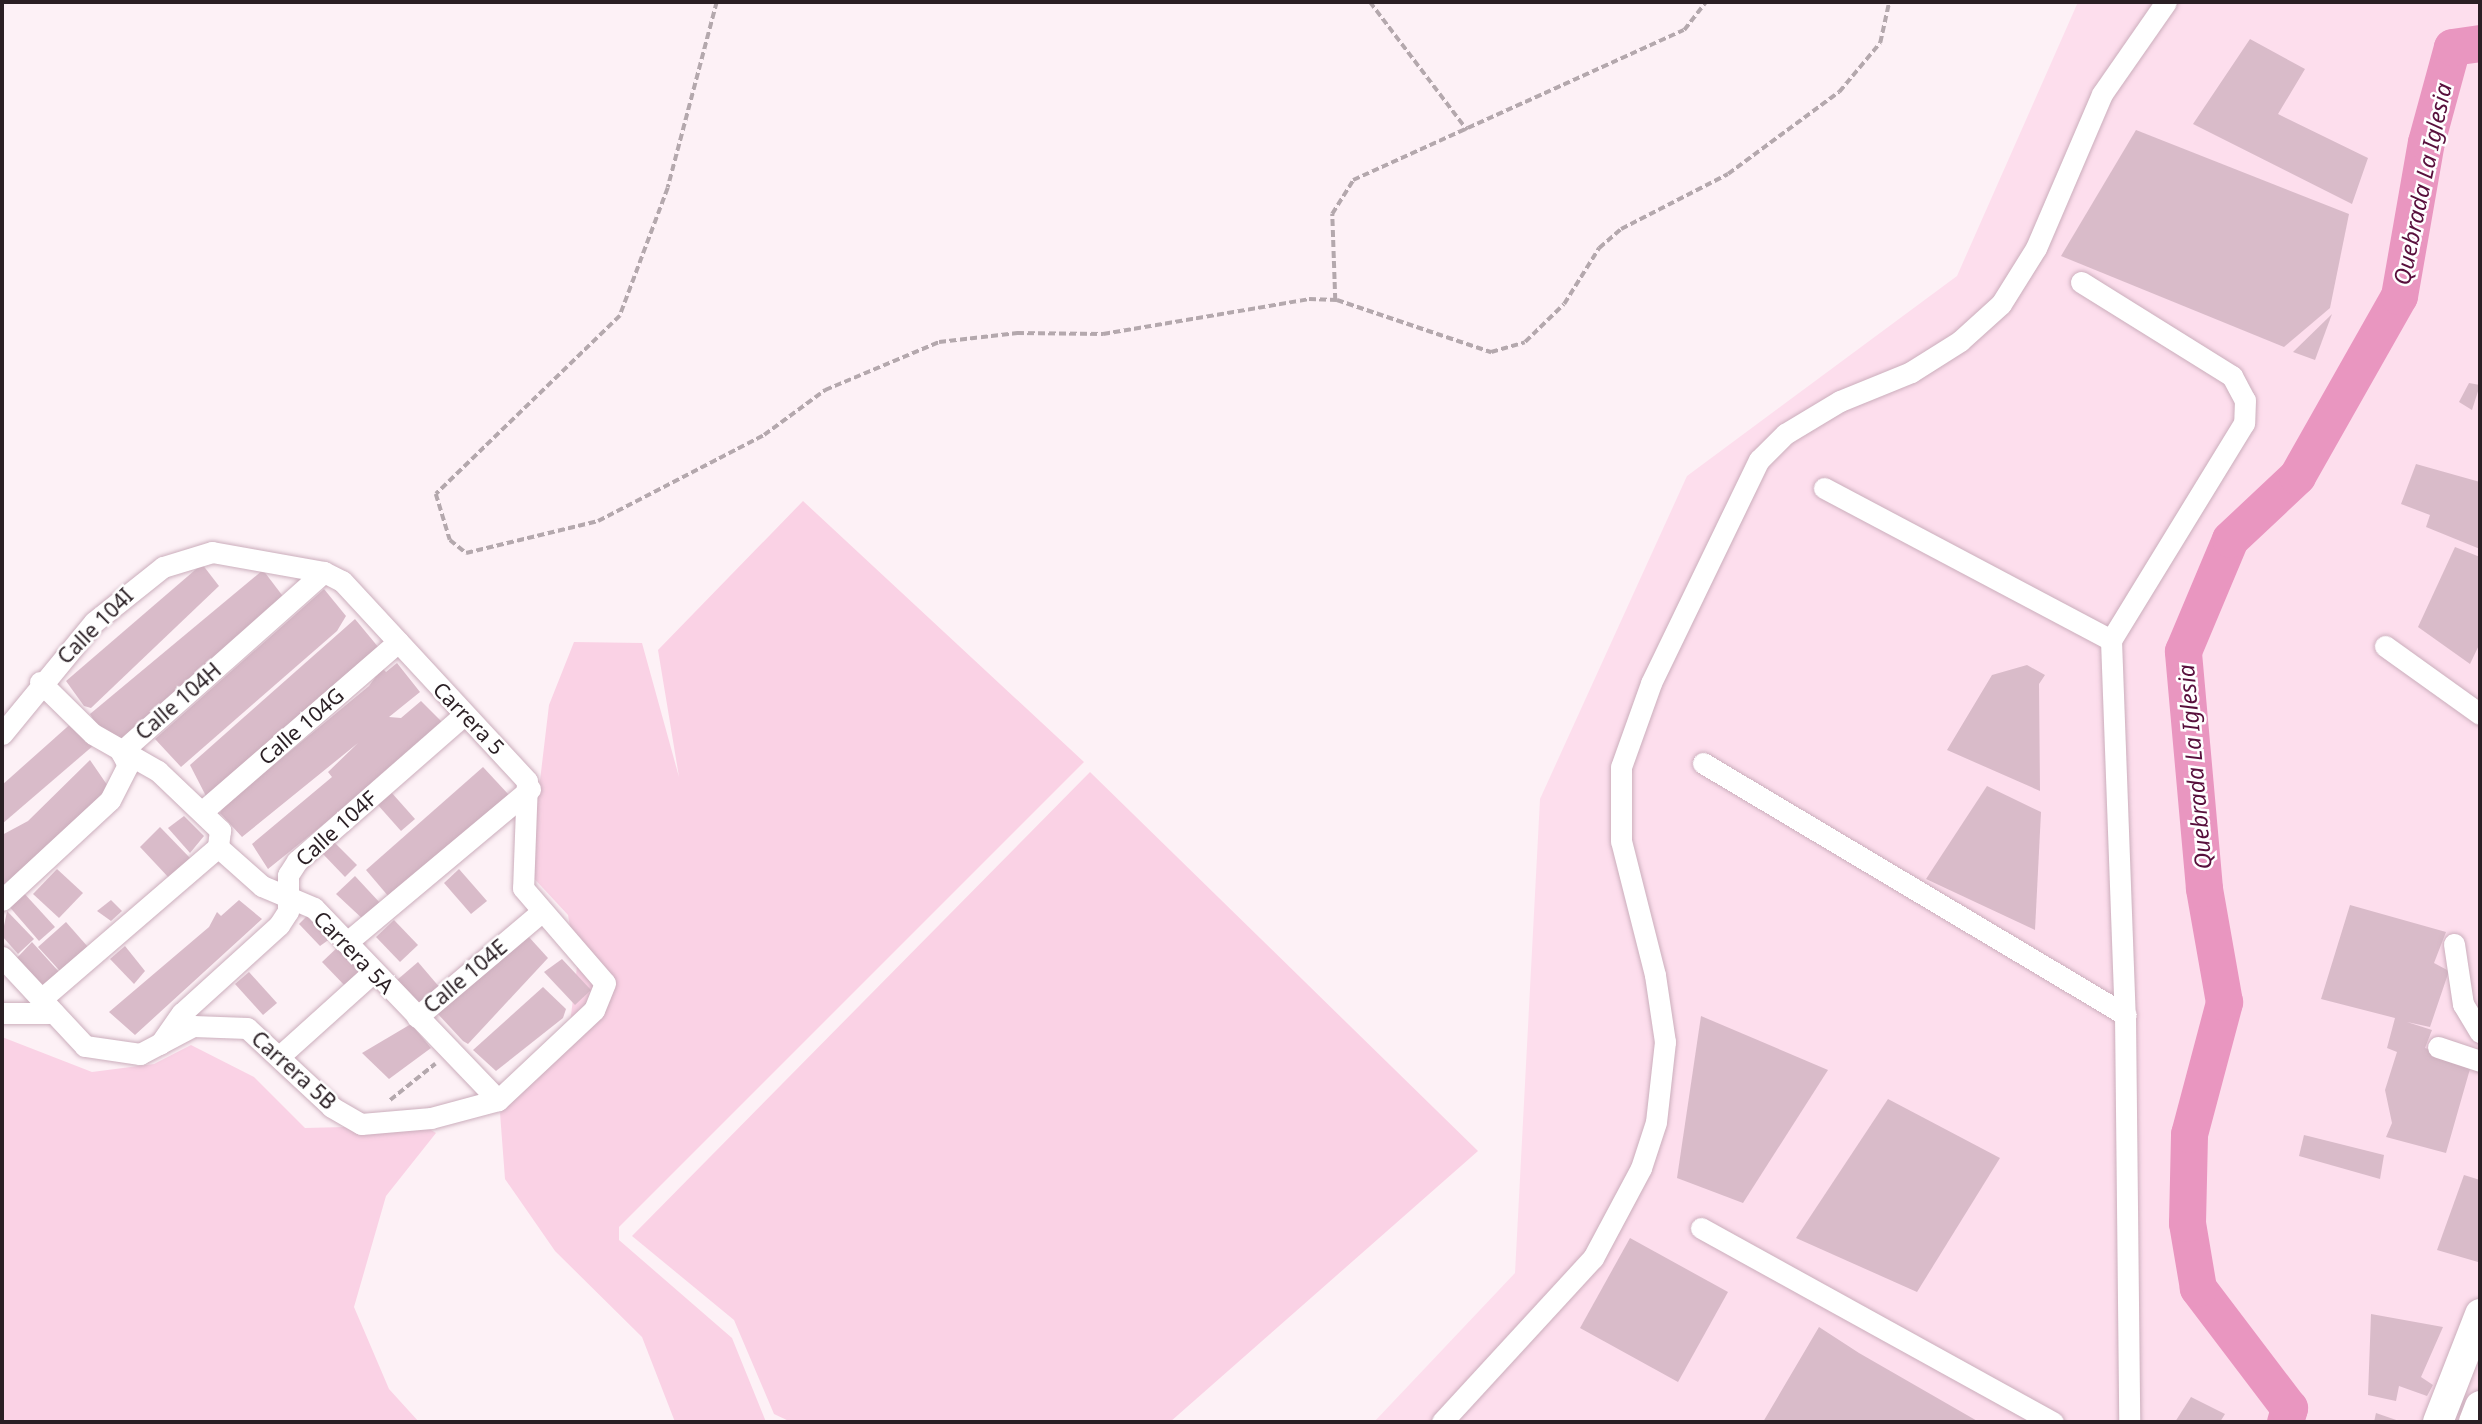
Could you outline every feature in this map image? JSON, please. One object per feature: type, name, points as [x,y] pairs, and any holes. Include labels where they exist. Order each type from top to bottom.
[{"type":"highway","points":[[2438,1422],[2480,1314]]},
{"type":"highway","points":[[2474,1422],[2480,1406]]},
{"type":"street","points":[[1442,1422],[1592,1258],[1642,1168],[1656,1122],[1665,1042],[1656,975],[1621,841],[1621,767],[1650,683],[1759,460],[1785,434],[1840,401],[1911,372],[1960,341],[2001,304],[2036,248],[2102,94],[2166,2]]},
{"type":"street","points":[[2081,282],[2232,376],[2245,400],[2244,424],[2111,640],[2125,1015],[2129,1422]]},
{"type":"street","points":[[1824,488],[2111,640]]},
{"type":"street","name":"Carrera 5","points":[[212,552],[324,572],[342,581],[530,789]]},
{"type":"street","name":"Calle 104I","points":[[2,734],[40,682],[126,591],[163,567],[212,552]]},
{"type":"street","name":"Calle 104H","points":[[2,900],[110,800],[128,765],[121,752],[324,572]]},
{"type":"street","name":"Calle 104G","points":[[204,810],[398,642]]},
{"type":"street","points":[[2385,646],[2480,714]]},
{"type":"street","name":"Carrera 5A","points":[[40,682],[93,734],[158,771],[204,810],[219,838],[262,886],[314,908],[417,1017]]},
{"type":"street","name":"Calle 104F","points":[[157,1050],[182,1013],[279,925],[290,896],[288,875],[297,861],[464,716]]},
{"type":"street","points":[[1703,763],[2125,1015]]},
{"type":"street","points":[[361,1124],[430,1118],[498,1100],[594,1010],[605,983],[540,913],[520,870],[530,789]]},
{"type":"street","points":[[346,943],[530,789]]},
{"type":"street","points":[[2,1013],[47,1006],[219,838]]},
{"type":"street","name":"Calle 104E","points":[[498,1100],[448,1053],[417,1017],[540,913]]},
{"type":"street","points":[[2454,944],[2463,1004],[2480,1032]]},
{"type":"street","name":"Carrera 5B","points":[[2,957],[85,1046],[116,1055],[157,1050],[193,1026],[220,1022],[247,1028],[282,1054],[332,1107],[361,1124]]},
{"type":"street","points":[[282,1054],[373,972]]},
{"type":"street","points":[[2438,1047],[2480,1061]]},
{"type":"street","points":[[1701,1227],[2053,1422]]},
{"type":"path","points":[[717,2],[668,188],[620,316],[436,494],[450,540],[466,553],[598,522],[764,435],[825,390],[914,349],[1017,333],[1103,334],[1309,299],[1335,300],[1491,352],[1525,342],[1564,304],[1600,248],[1621,229],[1739,167],[1839,92],[1880,43],[1889,2]]},
{"type":"path","points":[[1370,2],[1467,130]]},
{"type":"path","points":[[1335,300],[1332,214],[1353,180],[1684,30],[1706,2]]},
{"type":"path","points":[[361,1124],[448,1053]]},
{"type":"shaded area","points":[[2078,2],[2480,2],[2480,1422],[1374,1422],[1515,1273],[1540,799],[1687,476],[1957,276]]},
{"type":"shaded area","points":[[803,501],[1084,762],[619,1227],[619,1240],[732,1338],[766,1422],[675,1422],[642,1337],[555,1251],[505,1179],[500,1113],[569,1031],[577,967],[568,915],[529,873],[549,705],[574,642],[642,643],[679,777],[658,650]]},
{"type":"shaded area","points":[[1090,772],[1478,1151],[1170,1422],[791,1422],[774,1414],[734,1320],[632,1236]]},
{"type":"shaded area","points":[[2,1037],[92,1072],[154,1064],[191,1045],[254,1077],[305,1128],[423,1125],[436,1133],[386,1196],[354,1307],[389,1389],[419,1422],[2,1422]]},
{"type":"building","points":[[2250,39],[2305,69],[2278,114],[2368,158],[2352,204],[2193,124]]},
{"type":"building","points":[[2136,130],[2349,214],[2330,308],[2284,347],[2061,256]]},
{"type":"building","points":[[2332,314],[2315,360],[2293,352]]},
{"type":"building","points":[[2469,383],[2480,385],[2472,410],[2459,402]]},
{"type":"building","points":[[2416,464],[2480,482],[2480,549],[2426,527],[2430,515],[2401,504]]},
{"type":"building","points":[[2455,547],[2480,557],[2480,643],[2470,664],[2418,627]]},
{"type":"building","points":[[202,564],[219,586],[91,708],[84,706],[66,681]]},
{"type":"building","points":[[263,570],[285,599],[117,742],[104,738],[90,714]]},
{"type":"building","points":[[324,589],[346,616],[337,631],[181,767],[155,739]]},
{"type":"building","points":[[355,619],[379,648],[207,798],[190,765]]},
{"type":"building","points":[[397,663],[420,692],[389,717],[401,718],[421,701],[446,726],[268,869],[252,844],[332,777],[328,772],[358,743],[242,837],[220,813],[224,806],[369,686],[382,668],[386,672]]},
{"type":"building","points":[[2027,665],[2045,675],[2039,684],[2040,791],[1947,750],[1992,675]]},
{"type":"building","points":[[75,720],[94,745],[2,824],[2,785]]},
{"type":"building","points":[[90,760],[112,792],[2,890],[2,835],[28,821]]},
{"type":"building","points":[[483,767],[509,795],[389,897],[366,870]]},
{"type":"building","points":[[1987,786],[2041,812],[2035,930],[1926,879]]},
{"type":"building","points":[[391,792],[415,819],[401,831],[377,804]]},
{"type":"building","points":[[184,816],[204,836],[190,853],[168,828]]},
{"type":"building","points":[[160,827],[191,859],[170,879],[140,847]]},
{"type":"building","points":[[334,842],[357,865],[345,877],[322,853]]},
{"type":"building","points":[[57,869],[83,893],[59,918],[33,894]]},
{"type":"building","points":[[459,869],[487,901],[471,914],[444,883]]},
{"type":"building","points":[[355,876],[381,904],[366,922],[336,894]]},
{"type":"building","points":[[22,891],[55,927],[39,941],[7,904]]},
{"type":"building","points":[[111,900],[122,911],[111,921],[97,911]]},
{"type":"building","points":[[239,900],[262,919],[135,1035],[109,1012],[209,927],[217,912],[221,916]]},
{"type":"building","points":[[2350,905],[2446,932],[2434,963],[2449,971],[2430,1027],[2407,1022],[2432,1030],[2425,1048],[2472,1062],[2446,1153],[2386,1137],[2392,1123],[2385,1090],[2397,1052],[2387,1048],[2395,1018],[2321,999]]},
{"type":"building","points":[[7,911],[34,939],[18,954],[2,936]]},
{"type":"building","points":[[310,913],[334,936],[320,946],[299,924]]},
{"type":"building","points":[[394,920],[418,945],[400,962],[376,937]]},
{"type":"building","points":[[66,922],[88,947],[60,971],[38,947]]},
{"type":"building","points":[[528,936],[548,958],[468,1044],[437,1013]]},
{"type":"building","points":[[32,942],[60,973],[42,990],[15,960]]},
{"type":"building","points":[[341,944],[367,972],[348,989],[322,962]]},
{"type":"building","points":[[125,946],[145,971],[134,984],[110,959]]},
{"type":"building","points":[[562,959],[591,990],[575,1005],[544,972]]},
{"type":"building","points":[[418,962],[441,989],[420,1007],[397,980]]},
{"type":"building","points":[[249,972],[277,1003],[263,1015],[235,984]]},
{"type":"building","points":[[543,987],[566,1009],[563,1018],[496,1071],[473,1050]]},
{"type":"building","points":[[1701,1016],[1828,1070],[1743,1203],[1677,1178]]},
{"type":"building","points":[[411,1024],[431,1048],[389,1079],[362,1053]]},
{"type":"building","points":[[1888,1099],[2000,1158],[1917,1292],[1796,1238]]},
{"type":"building","points":[[2304,1135],[2384,1155],[2380,1179],[2299,1156]]},
{"type":"building","points":[[2464,1175],[2480,1180],[2478,1262],[2437,1250]]},
{"type":"building","points":[[1630,1238],[1728,1292],[1678,1382],[1580,1328]]},
{"type":"building","points":[[2371,1314],[2443,1327],[2421,1377],[2433,1385],[2427,1396],[2399,1386],[2396,1401],[2368,1395]]},
{"type":"building","points":[[1819,1327],[1859,1353],[1979,1422],[1763,1422]]},
{"type":"building","points":[[2191,1397],[2225,1414],[2220,1422],[2175,1422]]},
{"type":"building","points":[[2376,1413],[2402,1422],[2374,1422]]},
{"type":"waterway","name":"Quebrada La Iglesia","points":[[2285,1422],[2289,1408],[2198,1288],[2187,1223],[2189,1134],[2224,1002],[2204,888],[2183,651],[2230,539],[2297,476],[2399,296],[2426,142],[2452,47],[2480,43]]}]
